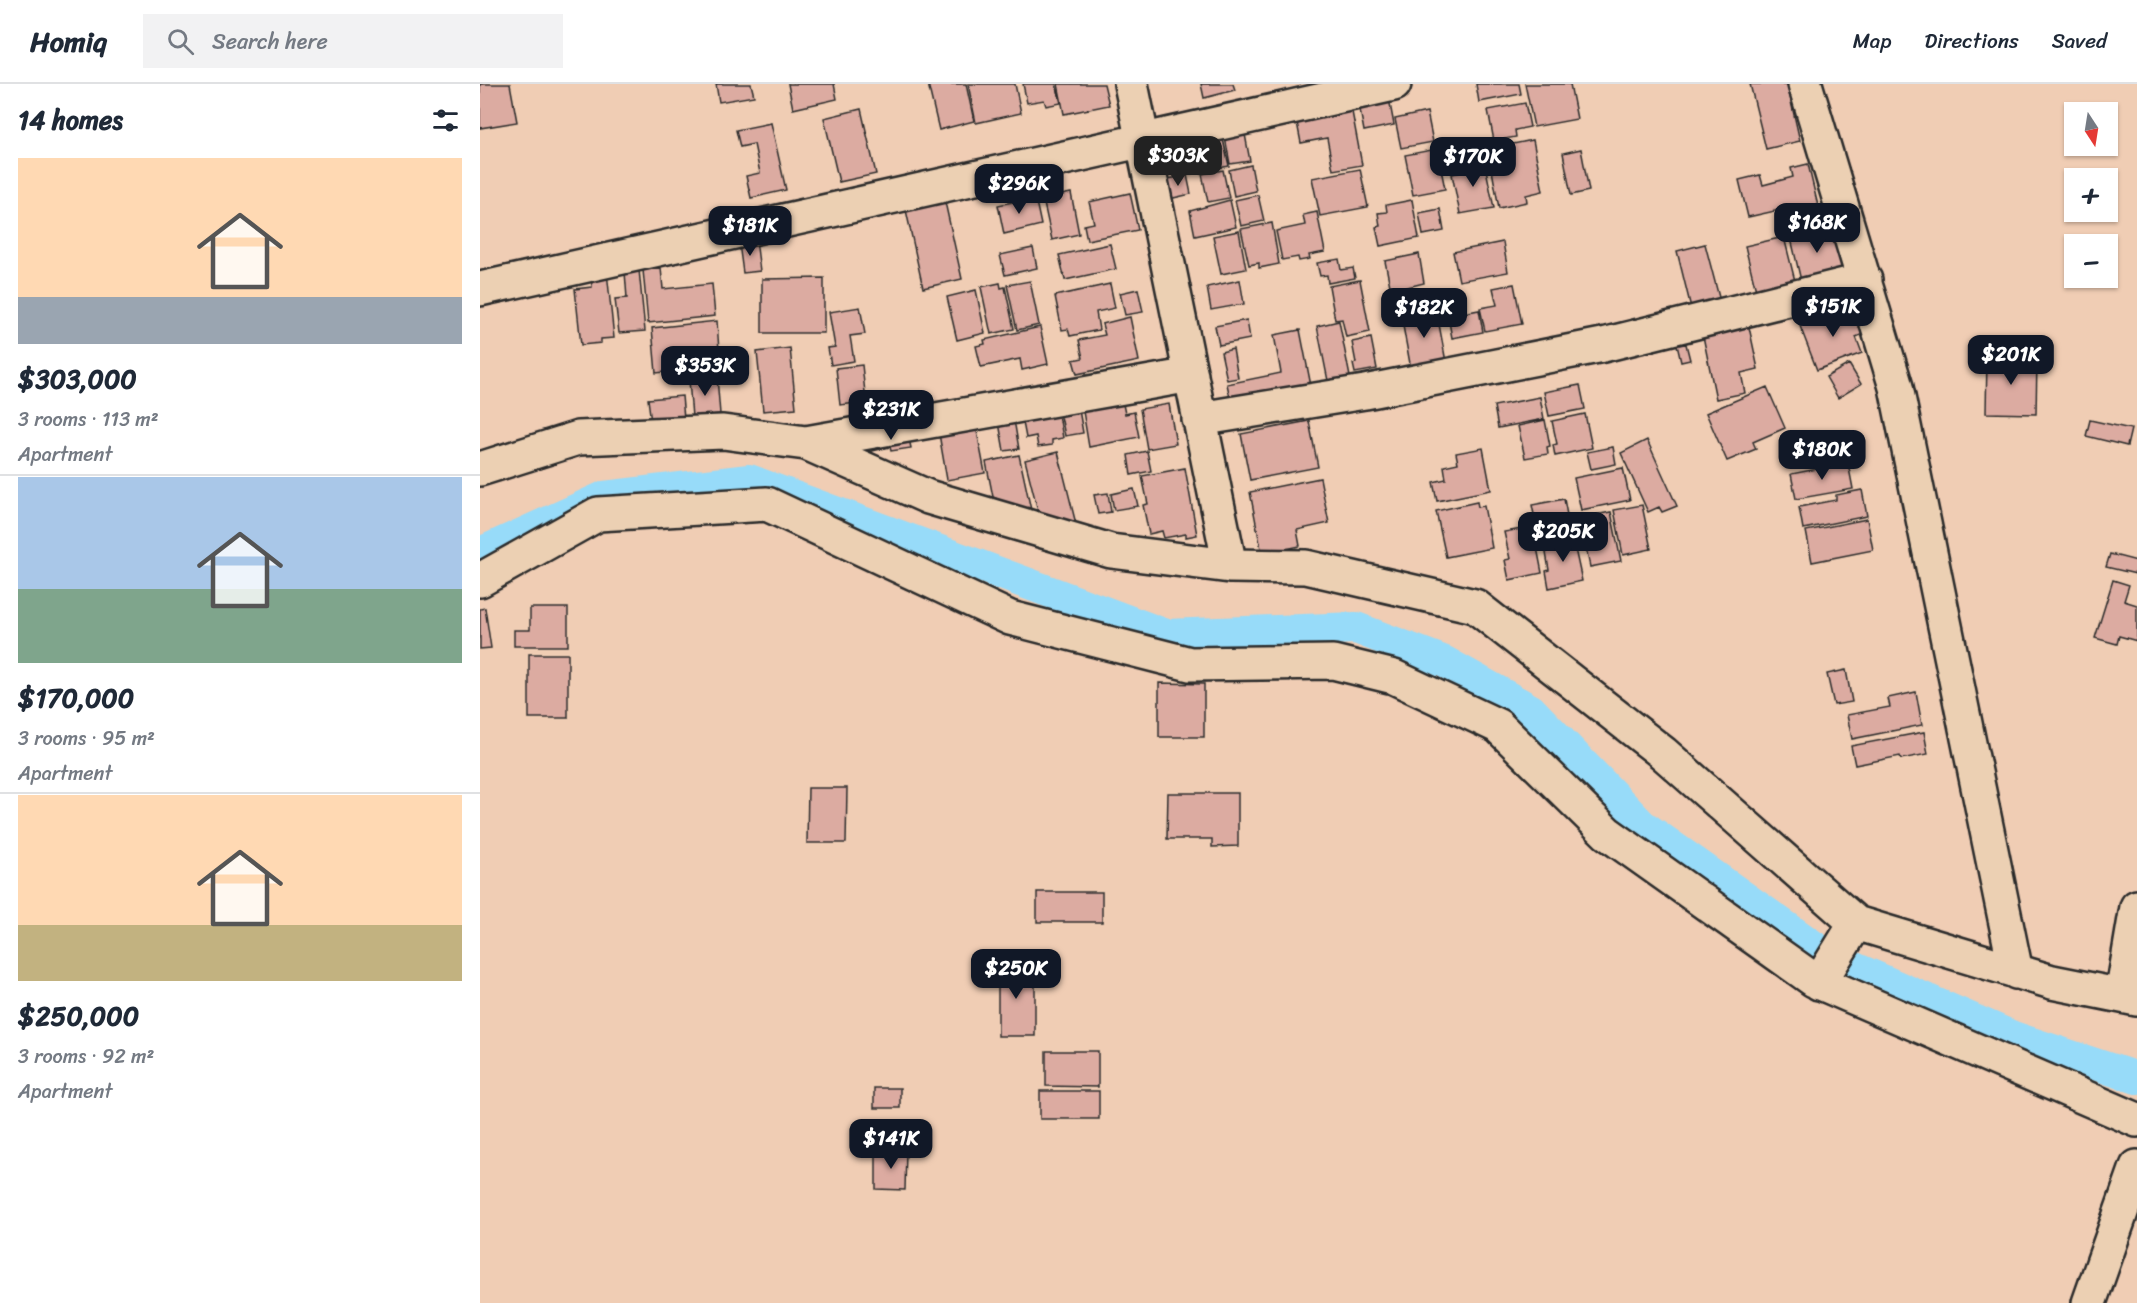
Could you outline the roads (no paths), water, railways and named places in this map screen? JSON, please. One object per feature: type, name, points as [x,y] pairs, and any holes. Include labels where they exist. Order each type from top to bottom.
[{"type":"street","points":[[1131,84],[1230,566]]},
{"type":"street","points":[[480,289],[1394,84]]},
{"type":"street","points":[[1805,84],[1896,387],[2016,972]]},
{"type":"street","points":[[1199,419],[1365,392],[1603,345],[1865,280]]},
{"type":"street","points":[[806,443],[1191,375]]},
{"type":"street","points":[[480,469],[578,438],[723,432],[806,443],[927,497],[1111,551],[1230,566],[1306,567],[1475,606],[1663,753],[1856,923],[2052,982],[2130,997],[2137,907]]},
{"type":"street","points":[[480,580],[598,514],[768,504],[1010,618],[1190,664],[1333,662],[1394,677],[1498,726],[1607,833],[1819,982],[2137,1120]]},
{"type":"street","points":[[1819,982],[1856,923]]},
{"type":"street","points":[[2090,1303],[2137,1167]]},
{"type":"waterway","points":[[480,553],[604,497],[749,480],[1166,635],[1356,628],[1445,662],[1531,710],[1642,825],[1829,957],[2013,1037],[2137,1078]]}]
